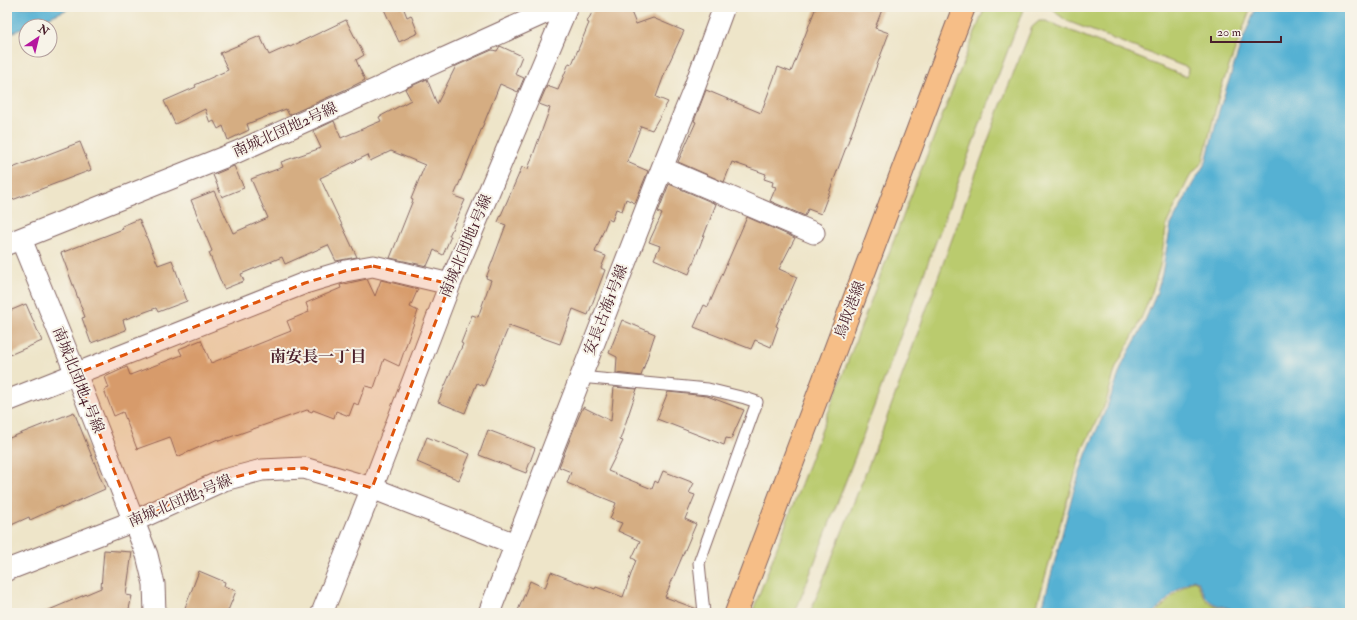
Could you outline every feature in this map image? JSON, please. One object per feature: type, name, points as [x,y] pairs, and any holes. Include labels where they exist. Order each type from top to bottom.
[{"type":"main road","name":"鳥取港線","points":[[736,613],[964,7]]},
{"type":"street","name":"南城北団地2号線","points":[[14,241],[237,152],[558,7]]},
{"type":"street","name":"南城北団地1号線","points":[[322,613],[372,488],[450,284],[567,7]]},
{"type":"street","name":"安長古海1号線","points":[[488,613],[692,94],[724,7]]},
{"type":"street","points":[[662,168],[814,233]]},
{"type":"street","name":"南城北団地4号線","points":[[14,241],[76,374],[147,555],[151,569],[155,613]]},
{"type":"street","points":[[7,401],[305,283],[345,272],[373,266],[450,284]]},
{"type":"street","name":"南城北団地3号線","points":[[7,570],[134,521],[224,480],[262,470],[304,468],[372,488],[515,544]]},
{"type":"lane","points":[[580,377],[708,389],[757,402],[699,563],[704,613]]},
{"type":"highlighted area","points":[[373,266],[450,284],[372,488],[304,468],[262,470],[224,480],[134,521],[76,374],[305,283],[345,271]]},
{"type":"green space","points":[[985,7],[1024,7],[795,613],[752,613],[910,198]]},
{"type":"green space","points":[[1052,7],[1251,7],[1220,91],[1203,161],[1189,178],[1167,223],[1160,266],[1151,295],[1137,328],[1116,367],[1106,402],[1083,448],[1035,613],[810,613],[882,431],[1002,102],[1032,27],[1039,21],[1046,21],[1187,77],[1188,68],[1067,21],[1056,13]]},
{"type":"green space","points":[[1193,580],[1197,582],[1203,596],[1209,602],[1234,613],[1156,613],[1177,592]]},
{"type":"water","points":[[7,7],[73,7],[47,18],[18,18],[18,30],[7,35]]},
{"type":"water","points":[[1256,7],[1350,7],[1350,613],[1237,613],[1234,610],[1216,605],[1210,601],[1204,595],[1198,581],[1193,579],[1177,590],[1154,613],[1041,613],[1073,493],[1087,452],[1107,407],[1123,363],[1141,330],[1156,295],[1162,274],[1171,225],[1206,162],[1219,111],[1240,47]]},
{"type":"building","points":[[383,7],[403,7],[407,17],[411,15],[418,33],[399,42]]},
{"type":"building","points":[[595,7],[629,7],[636,24],[653,18],[684,31],[667,67],[656,97],[668,102],[652,130],[641,126],[627,162],[648,171],[635,203],[626,199],[622,211],[616,209],[612,221],[608,219],[595,252],[606,256],[601,268],[605,270],[588,315],[573,309],[560,344],[509,326],[484,386],[477,383],[465,413],[438,402],[463,344],[461,343],[472,315],[478,317],[491,280],[486,278],[506,225],[498,222],[522,167],[528,169],[550,108],[539,104],[547,86],[558,90],[569,63],[572,64],[589,23],[587,22]]},
{"type":"building","points":[[816,7],[883,7],[875,28],[889,33],[821,214],[808,209],[805,216],[770,201],[776,187],[772,186],[773,182],[764,179],[766,174],[732,162],[724,182],[678,162],[696,122],[694,121],[706,90],[761,113],[778,67],[791,72]]},
{"type":"building","points":[[346,20],[364,55],[356,60],[365,80],[289,115],[286,109],[247,124],[249,130],[228,140],[223,126],[218,129],[214,121],[210,123],[205,109],[175,124],[164,101],[196,87],[195,85],[228,70],[220,53],[260,36],[269,55],[289,46],[290,47]]},
{"type":"building","points":[[500,46],[522,56],[515,74],[524,78],[518,92],[500,84],[454,196],[465,200],[449,236],[451,236],[443,255],[434,250],[427,266],[390,258],[425,165],[391,151],[370,161],[368,155],[320,178],[357,257],[336,261],[328,245],[285,264],[282,257],[241,274],[244,281],[224,289],[209,253],[212,251],[191,200],[214,191],[233,233],[268,218],[251,179],[283,167],[281,162],[321,148],[313,131],[334,121],[341,138],[381,121],[379,117],[411,100],[405,89],[427,79],[437,104],[456,66],[492,50],[497,51]]},
{"type":"building","points":[[80,142],[91,170],[7,202],[7,170]]},
{"type":"building","points":[[234,166],[244,188],[222,197],[213,175]]},
{"type":"building","points":[[669,184],[716,204],[689,274],[654,259],[660,246],[649,242],[662,214],[658,212]]},
{"type":"building","points":[[747,217],[795,238],[779,269],[797,277],[776,326],[778,327],[771,347],[755,340],[751,349],[694,327],[704,305],[708,307]]},
{"type":"building","points":[[139,219],[158,265],[172,260],[187,301],[158,312],[156,308],[123,320],[126,330],[91,343],[82,318],[85,317],[61,253],[123,229],[122,226]]},
{"type":"building","points":[[367,279],[375,296],[381,280],[418,289],[410,307],[418,311],[399,366],[384,359],[374,388],[365,386],[358,405],[354,403],[349,416],[336,411],[334,418],[313,410],[312,412],[307,410],[219,441],[218,439],[177,457],[170,437],[137,449],[123,412],[114,416],[104,390],[109,388],[105,377],[127,367],[130,375],[182,355],[179,349],[201,340],[211,363],[291,331],[287,321],[309,312],[306,303],[341,288],[340,285]]},
{"type":"building","points":[[26,304],[42,341],[7,356],[7,312]]},
{"type":"building","points":[[622,320],[655,334],[641,376],[616,373],[617,357],[609,353]]},
{"type":"building","points":[[614,387],[637,389],[620,440],[623,441],[608,471],[652,489],[655,481],[658,483],[663,471],[694,483],[689,493],[695,495],[685,519],[696,524],[665,597],[697,609],[697,613],[517,613],[530,581],[545,588],[551,572],[595,589],[596,587],[623,597],[636,560],[632,558],[640,541],[618,531],[622,523],[610,519],[616,503],[567,483],[571,472],[559,467],[583,407],[611,421]]},
{"type":"building","points":[[668,392],[707,396],[744,410],[731,439],[726,438],[724,445],[657,419]]},
{"type":"building","points":[[74,412],[105,489],[62,508],[61,506],[30,520],[29,517],[7,527],[7,439]]},
{"type":"building","points":[[488,430],[535,448],[526,473],[479,455]]},
{"type":"building","points":[[427,437],[470,454],[459,480],[417,462]]},
{"type":"building","points":[[104,550],[132,552],[126,595],[132,596],[128,613],[42,613],[101,588]]},
{"type":"building","points":[[199,571],[225,582],[224,586],[236,591],[227,613],[183,613]]},
{"type":"district","name":"南安長一丁目","points":[[318,357]]}]
